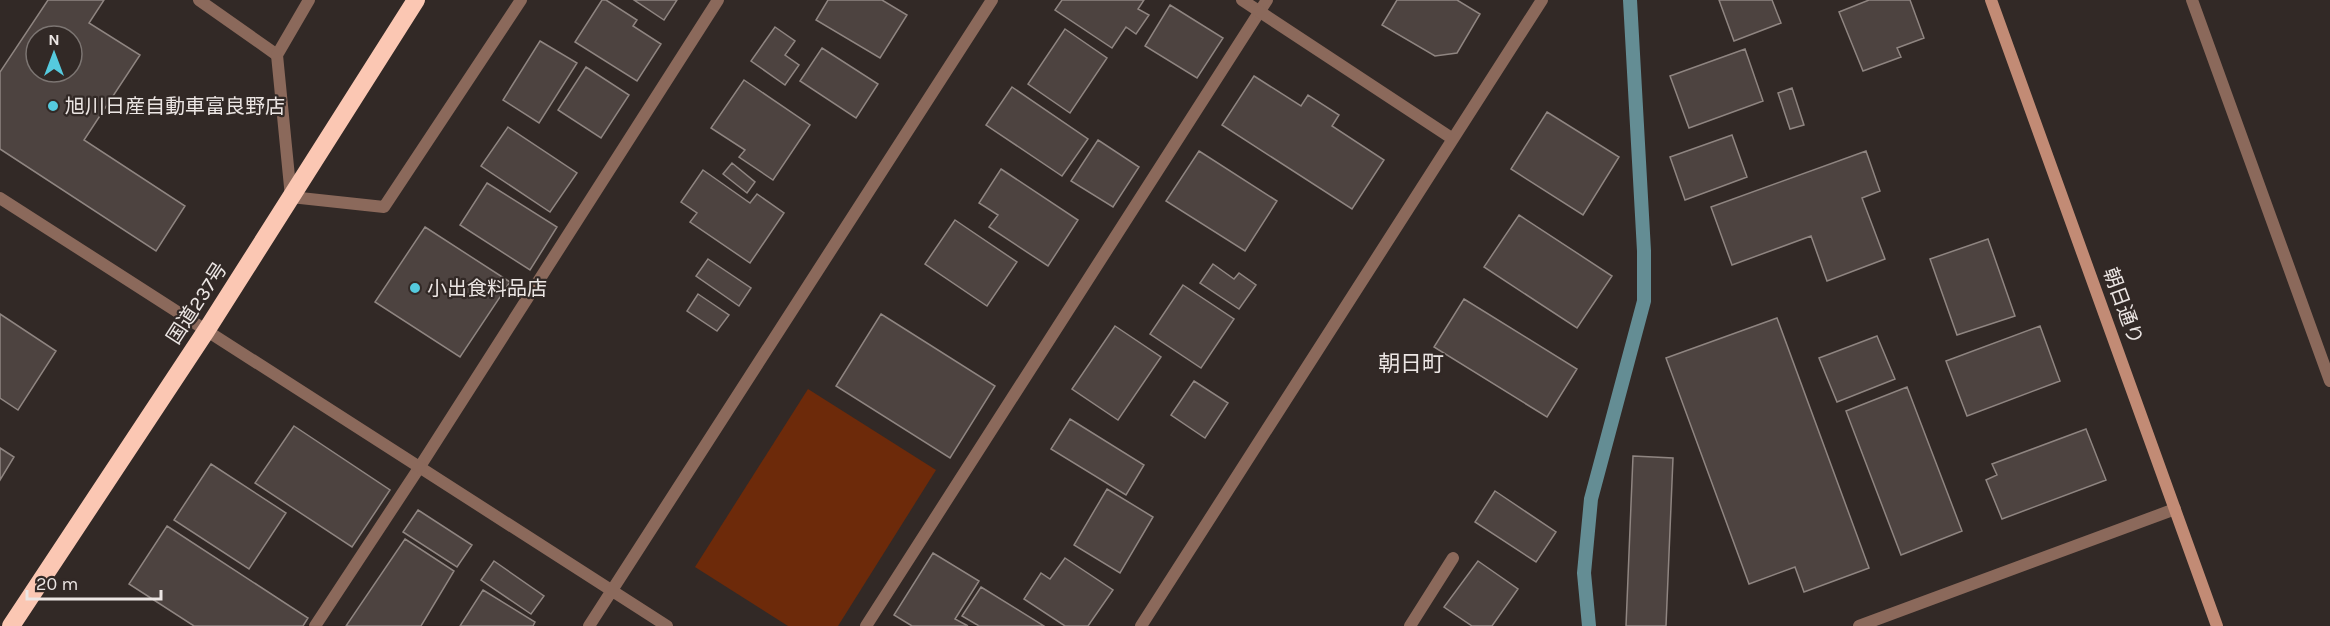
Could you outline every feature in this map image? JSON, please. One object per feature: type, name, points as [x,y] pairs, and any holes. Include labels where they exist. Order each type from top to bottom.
[{"type":"highway","name":"国道237号","points":[[11,626],[206,332],[416,0]]},
{"type":"street","points":[[200,0],[277,55]]},
{"type":"street","points":[[309,0],[277,55],[291,197],[384,207],[521,0]]},
{"type":"street","points":[[315,626],[419,468],[718,0]]},
{"type":"street","points":[[589,626],[992,0]]},
{"type":"street","points":[[1242,0],[1453,139]]},
{"type":"street","points":[[866,626],[1267,0]]},
{"type":"street","points":[[1141,626],[1542,0]]},
{"type":"street","name":"朝日通り","points":[[1991,0],[2217,626]]},
{"type":"street","points":[[2192,0],[2330,381]]},
{"type":"street","points":[[0,198],[667,626]]},
{"type":"street","points":[[1858,626],[2175,509]]},
{"type":"street","points":[[1410,626],[1453,558]]},
{"type":"shaded area","points":[[808,389],[936,470],[838,626],[788,626],[695,567]]},
{"type":"building","name":"旭川日産自動車富良野店","points":[[48,0],[104,0],[89,23],[140,55],[84,140],[185,206],[156,251],[0,149],[0,72],[24,36],[24,84],[84,84],[84,24],[32,24]]},
{"type":"building","points":[[602,0],[606,0],[637,20],[633,26],[661,44],[637,81],[575,42]]},
{"type":"building","points":[[634,0],[677,0],[664,20]]},
{"type":"building","points":[[828,0],[882,0],[907,15],[880,58],[816,20]]},
{"type":"building","points":[[1062,0],[1144,0],[1138,9],[1149,15],[1136,34],[1126,27],[1112,48],[1055,10]]},
{"type":"building","points":[[1397,0],[1457,0],[1480,14],[1457,53],[1435,56],[1382,25]]},
{"type":"building","points":[[1719,0],[1772,0],[1781,23],[1734,41]]},
{"type":"building","points":[[1869,0],[1910,0],[1924,38],[1897,48],[1901,57],[1863,71],[1839,12]]},
{"type":"building","points":[[1170,5],[1223,38],[1197,78],[1145,46]]},
{"type":"building","points":[[775,27],[795,41],[785,55],[799,65],[785,85],[751,61]]},
{"type":"building","points":[[1065,29],[1107,58],[1070,113],[1028,84]]},
{"type":"building","points":[[540,41],[577,63],[539,123],[503,100]]},
{"type":"building","points":[[822,48],[878,84],[856,118],[800,81]]},
{"type":"building","points":[[1745,49],[1763,101],[1689,128],[1670,76]]},
{"type":"building","points":[[586,67],[629,95],[601,138],[558,110]]},
{"type":"building","points":[[1254,76],[1301,106],[1308,95],[1339,115],[1332,126],[1384,160],[1352,209],[1222,125]]},
{"type":"building","points":[[744,80],[810,125],[773,180],[739,157],[745,150],[711,128]]},
{"type":"building","points":[[1012,87],[1088,139],[1062,176],[986,125]]},
{"type":"building","points":[[1792,88],[1804,125],[1790,129],[1778,93]]},
{"type":"building","points":[[1547,112],[1619,157],[1583,215],[1511,169]]},
{"type":"building","points":[[508,127],[577,173],[550,212],[481,166]]},
{"type":"building","points":[[1732,135],[1747,177],[1685,200],[1670,157]]},
{"type":"building","points":[[1098,140],[1139,167],[1113,207],[1071,181]]},
{"type":"building","points":[[1199,151],[1277,201],[1245,251],[1166,201]]},
{"type":"building","points":[[1866,151],[1880,191],[1862,198],[1885,259],[1827,281],[1811,236],[1732,265],[1711,207]]},
{"type":"building","points":[[732,163],[755,182],[747,193],[723,174]]},
{"type":"building","points":[[1001,169],[1078,220],[1048,266],[989,227],[998,215],[979,203]]},
{"type":"building","points":[[703,170],[750,203],[757,194],[784,213],[750,263],[690,222],[697,213],[681,202]]},
{"type":"building","points":[[487,183],[557,227],[530,270],[460,225]]},
{"type":"building","points":[[1519,215],[1612,276],[1577,328],[1484,267]]},
{"type":"building","points":[[955,220],[1017,262],[987,306],[925,264]]},
{"type":"building","points":[[425,227],[510,282],[460,357],[375,302]]},
{"type":"building","points":[[1988,239],[2015,316],[1957,335],[1930,259]]},
{"type":"building","points":[[708,259],[751,288],[739,306],[696,276]]},
{"type":"building","points":[[1213,264],[1234,279],[1239,273],[1256,285],[1239,309],[1200,283]]},
{"type":"building","points":[[1183,285],[1234,319],[1201,368],[1150,334]]},
{"type":"building","points":[[698,294],[729,315],[717,331],[687,311]]},
{"type":"building","points":[[1464,299],[1577,369],[1547,417],[1434,347]]},
{"type":"building","points":[[0,314],[56,351],[18,410],[0,398]]},
{"type":"building","points":[[881,314],[995,386],[950,458],[836,386]]},
{"type":"building","points":[[1777,318],[1869,568],[1804,592],[1795,567],[1749,584],[1666,358]]},
{"type":"building","points":[[1115,326],[1161,357],[1118,420],[1072,389]]},
{"type":"building","points":[[2040,326],[2060,381],[1967,416],[1946,361]]},
{"type":"building","points":[[1877,336],[1895,379],[1837,402],[1819,358]]},
{"type":"building","points":[[1194,381],[1228,403],[1205,438],[1171,415]]},
{"type":"building","points":[[1907,387],[1962,531],[1901,555],[1846,411]]},
{"type":"building","points":[[1070,419],[1144,465],[1126,495],[1051,449]]},
{"type":"building","points":[[294,426],[390,490],[352,547],[255,483]]},
{"type":"building","points":[[2086,429],[2106,480],[2002,519],[1986,480],[1997,475],[1992,464]]},
{"type":"building","points":[[0,448],[14,457],[0,480]]},
{"type":"building","points":[[1633,456],[1673,458],[1666,626],[1626,626]]},
{"type":"building","points":[[211,464],[286,513],[249,569],[174,520]]},
{"type":"building","points":[[1107,489],[1153,517],[1120,573],[1074,545]]},
{"type":"building","points":[[1495,491],[1556,532],[1536,562],[1475,522]]},
{"type":"building","points":[[418,510],[472,545],[457,567],[403,532]]},
{"type":"building","points":[[167,526],[308,618],[303,626],[194,626],[129,584]]},
{"type":"building","points":[[405,539],[454,571],[421,626],[346,626]]},
{"type":"building","points":[[933,553],[979,581],[955,619],[968,626],[912,626],[894,615]]},
{"type":"building","points":[[1065,558],[1113,590],[1088,626],[1065,626],[1024,599],[1041,573],[1050,579]]},
{"type":"building","points":[[494,561],[544,596],[531,614],[481,580]]},
{"type":"building","points":[[1478,561],[1518,589],[1492,626],[1472,626],[1444,607]]},
{"type":"building","points":[[981,587],[1044,626],[979,626],[962,616]]},
{"type":"building","points":[[483,590],[535,622],[533,626],[460,626]]},
{"type":"waterway","points":[[1589,626],[1584,573],[1591,499],[1644,301],[1644,251],[1630,0]]},
{"type":"place","name":"旭川日産自動車富良野店","points":[[53,106]]},
{"type":"place","name":"小出食料品店","points":[[415,288]]},
{"type":"district","name":"朝日町","points":[[1411,364]]}]
